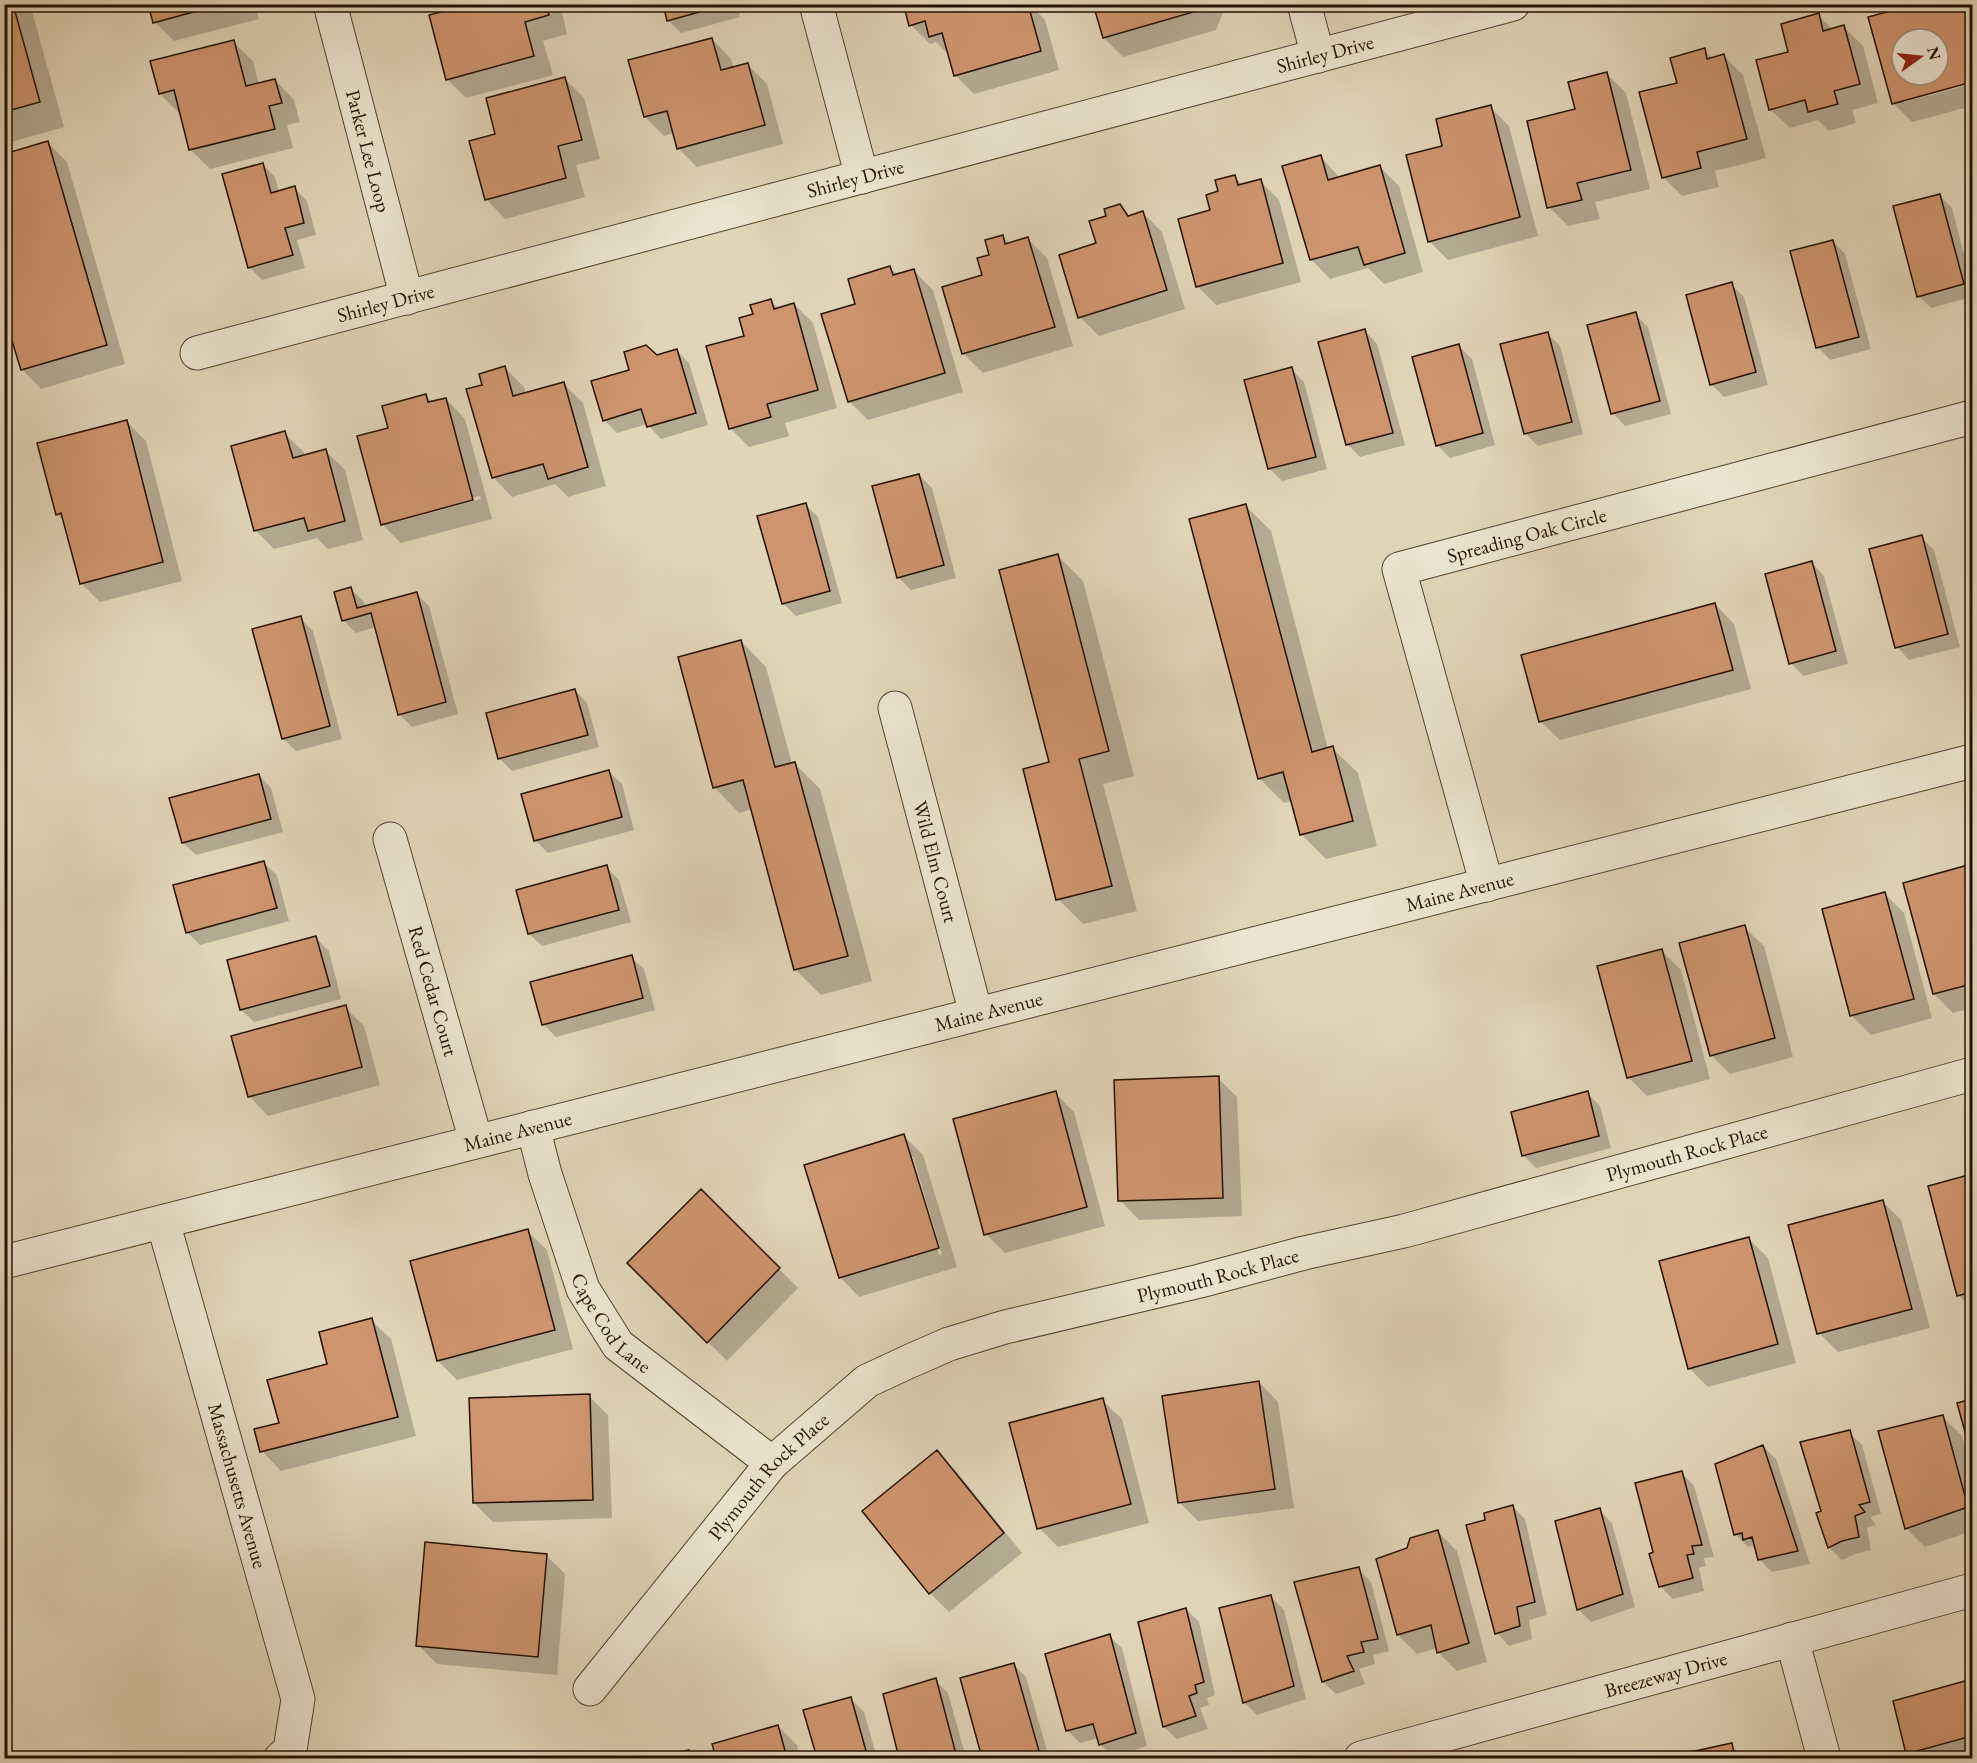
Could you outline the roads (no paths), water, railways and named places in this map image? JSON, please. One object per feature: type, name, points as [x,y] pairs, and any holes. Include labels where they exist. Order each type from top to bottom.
[{"type":"street","name":"Parker Lee Loop","points":[[330,4],[407,298]]},
{"type":"street","points":[[816,4],[862,177]]},
{"type":"street","points":[[1304,4],[1318,56]]},
{"type":"street","name":"Shirley Drive","points":[[197,353],[1513,4]]},
{"type":"street","name":"Spreading Oak Circle","points":[[1487,885],[1399,569],[1972,417]]},
{"type":"street","name":"Wild Elm Court","points":[[895,708],[976,1014]]},
{"type":"street","name":"Maine Avenue","points":[[4,1262],[1972,761]]},
{"type":"street","name":"Red Cedar Court","points":[[390,839],[476,1141]]},
{"type":"street","name":"Plymouth Rock Place","points":[[590,1689],[772,1463],[867,1381],[949,1344],[1017,1324],[1200,1281],[1304,1253],[1404,1231],[1972,1074]]},
{"type":"street","name":"Cape Cod Lane","points":[[533,1127],[545,1174],[583,1288],[618,1346],[772,1463]]},
{"type":"street","name":"Massachusetts Avenue","points":[[163,1222],[298,1699],[286,1754]]},
{"type":"street","name":"Breezeway Drive","points":[[1368,1757],[1972,1590]]},
{"type":"street","points":[[1792,1639],[1824,1758]]}]
